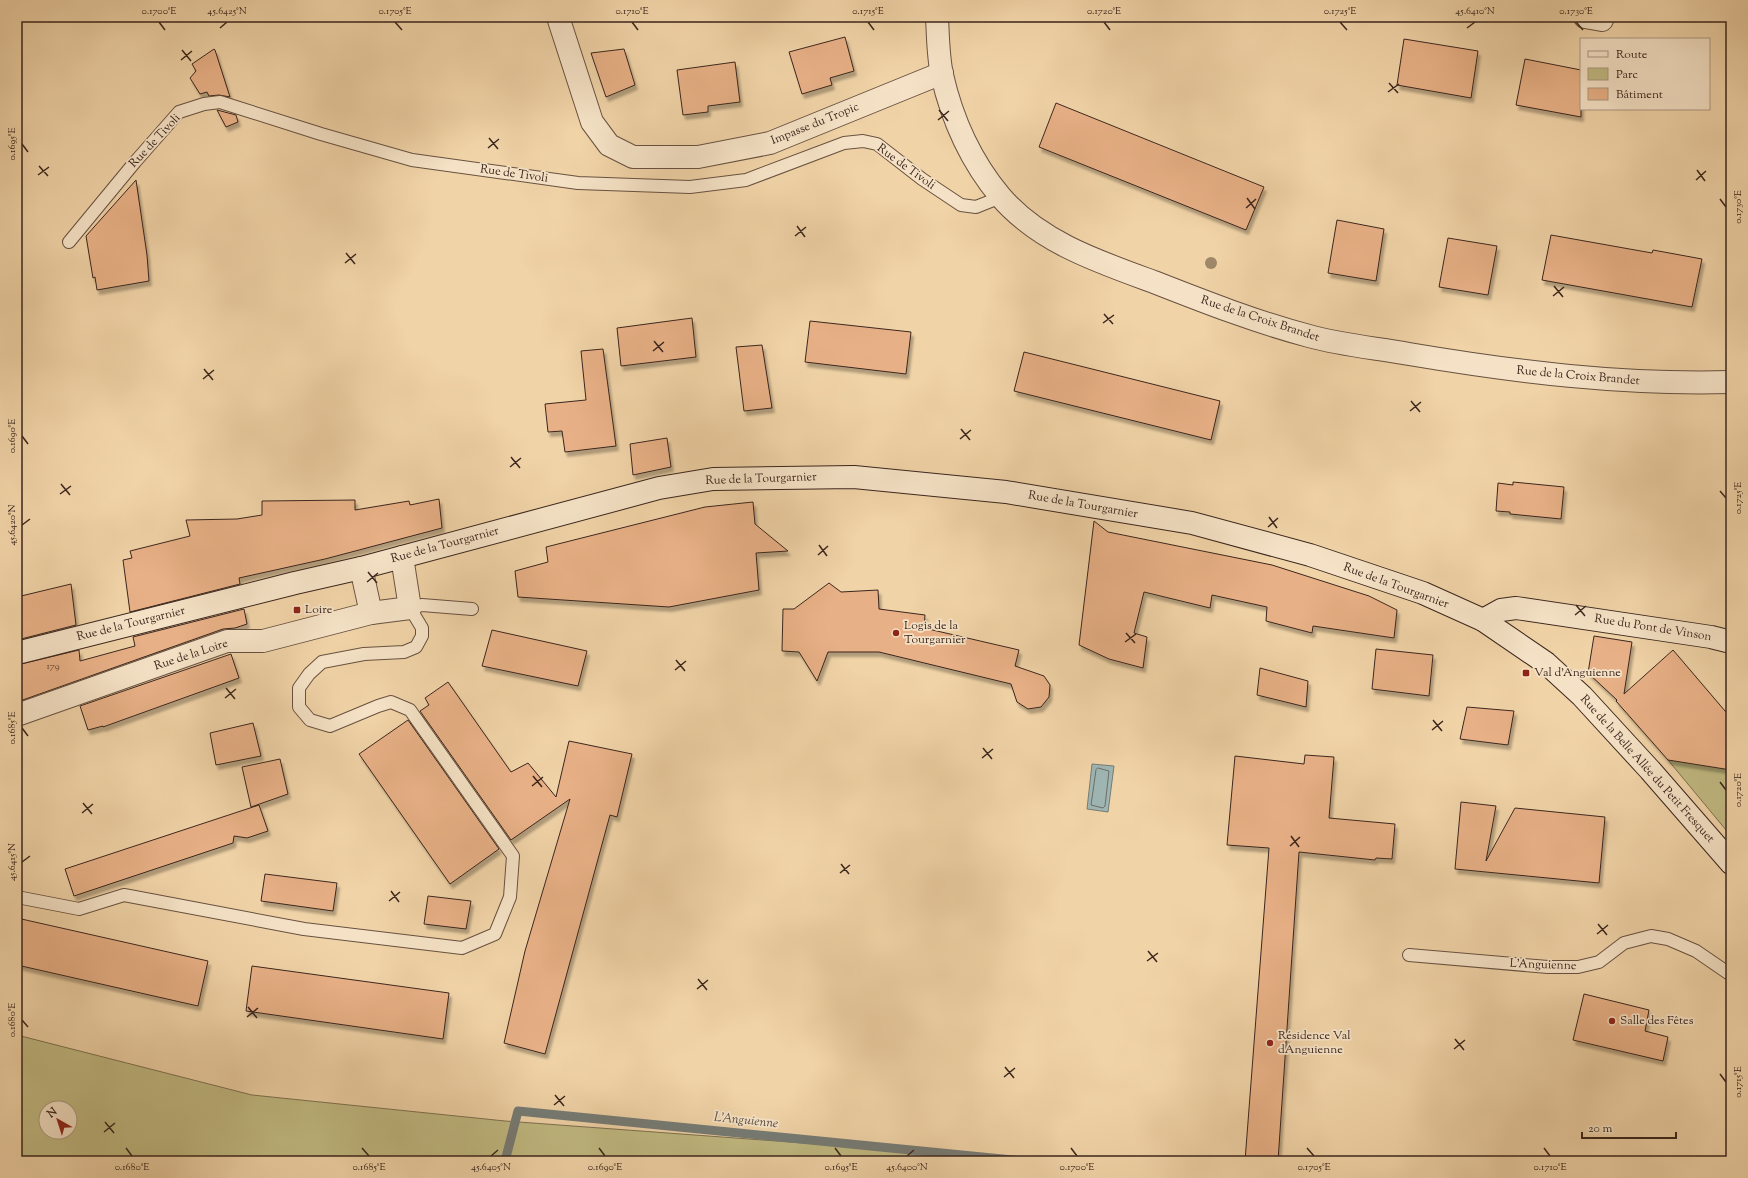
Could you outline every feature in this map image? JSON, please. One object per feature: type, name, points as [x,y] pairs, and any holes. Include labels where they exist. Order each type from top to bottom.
[{"type":"street","name":"Impasse du Tropic","points":[[558,17],[592,122],[609,145],[633,157],[698,157],[770,143],[942,73]]},
{"type":"street","name":"Rue de la Croix Brandet","points":[[936,17],[942,73],[956,122],[975,163],[1001,197],[1031,225],[1079,254],[1231,312],[1310,337],[1471,365],[1605,380],[1683,383],[1731,382]]},
{"type":"street","points":[[1585,17],[1602,20],[1603,17]]},
{"type":"street","name":"Rue de la Tourgarnier","points":[[17,653],[295,583],[361,568],[659,488],[712,478],[854,477],[1006,492],[1192,523],[1310,555],[1423,594],[1483,620]]},
{"type":"street","points":[[402,557],[410,608]]},
{"type":"street","points":[[361,568],[371,613]]},
{"type":"street","name":"Rue de la Loire","points":[[17,715],[227,641],[263,641],[371,613],[410,608]]},
{"type":"street","name":"Rue du Pont de Vinson","points":[[1483,620],[1500,610],[1516,608],[1711,637],[1731,642]]},
{"type":"street","name":"Rue de la Belle Allée du Petit Fresquet","points":[[1483,620],[1546,663],[1582,696],[1650,770],[1731,863]]},
{"type":"lane","name":"Rue de Tivoli","points":[[69,242],[135,162],[179,112],[204,104],[220,102],[412,160],[578,183],[690,187],[746,180],[844,143],[863,141],[877,144],[922,179],[961,205],[976,207],[1001,197]]},
{"type":"lane","points":[[17,897],[79,909],[124,895],[304,930],[462,948],[495,934],[510,897],[513,856],[410,710],[391,702],[330,726],[310,720],[299,707],[299,688],[309,674],[322,662],[364,654],[404,652],[416,647],[422,636],[422,628],[410,608],[422,605],[472,609]]},
{"type":"lane","name":"L'Anguienne","points":[[1409,955],[1548,967],[1578,967],[1599,962],[1624,943],[1651,936],[1668,939],[1696,951],[1731,975]]},
{"type":"green space","points":[[1668,760],[1731,766],[1731,836]]},
{"type":"green space","points":[[17,1035],[252,1095],[505,1121],[1047,1161],[17,1161]]},
{"type":"water","points":[[1092,764],[1114,766],[1108,812],[1087,809]]},
{"type":"building","points":[[845,37],[854,71],[830,78],[832,85],[802,94],[789,52]]},
{"type":"building","points":[[1404,39],[1478,51],[1471,98],[1397,85]]},
{"type":"building","points":[[214,49],[230,97],[219,95],[209,96],[207,92],[200,94],[190,78],[196,71],[192,64]]},
{"type":"building","points":[[624,49],[635,85],[606,97],[591,53]]},
{"type":"building","points":[[1525,59],[1580,70],[1581,117],[1516,105]]},
{"type":"building","points":[[735,62],[740,102],[708,106],[708,112],[683,115],[677,70]]},
{"type":"building","points":[[1056,103],[1264,187],[1246,230],[1039,147]]},
{"type":"building","points":[[217,110],[236,115],[238,122],[226,127]]},
{"type":"building","points":[[136,180],[147,255],[149,281],[97,290],[95,277],[93,278],[86,236]]},
{"type":"building","points":[[1337,220],[1384,229],[1376,281],[1328,273]]},
{"type":"building","points":[[1551,235],[1652,253],[1653,250],[1702,259],[1692,307],[1542,280]]},
{"type":"building","points":[[1448,238],[1497,246],[1488,295],[1439,287]]},
{"type":"building","points":[[692,318],[696,357],[621,366],[617,328]]},
{"type":"building","points":[[810,321],[911,332],[906,374],[805,362]]},
{"type":"building","points":[[762,345],[772,408],[744,411],[736,347]]},
{"type":"building","points":[[603,349],[616,446],[565,452],[562,431],[548,432],[545,404],[586,400],[581,351]]},
{"type":"building","points":[[1024,352],[1220,401],[1211,440],[1014,391]]},
{"type":"building","points":[[667,438],[671,467],[633,475],[630,444]]},
{"type":"building","points":[[1513,482],[1564,487],[1561,519],[1510,514],[1510,512],[1496,511],[1498,483],[1513,485]]},
{"type":"building","points":[[439,499],[442,528],[325,559],[239,578],[240,584],[130,612],[123,560],[132,558],[130,551],[190,536],[186,520],[237,519],[262,515],[262,501],[355,500],[355,510],[409,501],[410,505]]},
{"type":"building","points":[[753,502],[755,524],[788,551],[756,553],[759,590],[669,607],[518,597],[515,571],[548,562],[546,547],[705,507]]},
{"type":"building","points":[[1094,521],[1108,532],[1272,565],[1369,596],[1397,610],[1394,638],[1313,626],[1312,633],[1266,621],[1267,607],[1212,595],[1210,608],[1144,592],[1134,633],[1147,637],[1143,668],[1109,659],[1079,645]]},
{"type":"building","points":[[829,583],[841,592],[878,590],[879,609],[925,615],[924,628],[1019,650],[1015,666],[1044,676],[1050,685],[1049,697],[1041,707],[1028,709],[1017,702],[1011,684],[879,652],[828,652],[817,681],[799,652],[782,651],[783,609],[794,609]]},
{"type":"building","points":[[71,584],[76,625],[17,640],[17,597]]},
{"type":"building","points":[[244,609],[247,624],[235,628],[223,629],[17,702],[17,665],[79,650],[80,661],[135,646],[133,637]]},
{"type":"building","points":[[492,630],[587,651],[578,686],[482,666]]},
{"type":"building","points":[[1594,636],[1632,642],[1624,694],[1673,650],[1731,718],[1731,770],[1668,760],[1616,701],[1617,700],[1588,673]]},
{"type":"building","points":[[1376,649],[1433,655],[1429,696],[1372,689]]},
{"type":"building","points":[[231,654],[239,678],[103,727],[88,730],[80,706]]},
{"type":"building","points":[[1260,668],[1308,681],[1306,707],[1257,695]]},
{"type":"building","points":[[448,682],[511,772],[528,763],[556,797],[569,741],[632,754],[617,817],[610,815],[545,1054],[504,1043],[525,951],[570,799],[511,840],[420,711],[429,705],[425,698]]},
{"type":"building","points":[[1467,707],[1514,711],[1508,745],[1460,739]]},
{"type":"building","points":[[408,720],[499,849],[450,884],[359,754]]},
{"type":"building","points":[[253,723],[261,756],[216,765],[210,733]]},
{"type":"building","points":[[1305,755],[1334,757],[1329,818],[1395,824],[1392,859],[1376,858],[1375,860],[1299,852],[1278,1161],[1245,1161],[1269,848],[1227,845],[1235,756],[1304,764]]},
{"type":"building","points":[[280,759],[288,794],[251,807],[242,767]]},
{"type":"building","points":[[1461,802],[1496,806],[1486,861],[1515,808],[1605,817],[1599,883],[1455,869]]},
{"type":"building","points":[[259,805],[268,831],[247,838],[234,836],[233,843],[74,896],[65,869]]},
{"type":"building","points":[[265,874],[337,883],[333,911],[261,901]]},
{"type":"building","points":[[428,896],[471,901],[466,929],[424,924]]},
{"type":"building","points":[[17,918],[208,961],[198,1006],[17,965]]},
{"type":"building","points":[[252,966],[449,993],[443,1039],[246,1011]]},
{"type":"building","name":"Salle des Fêtes","points":[[1584,994],[1649,1010],[1645,1031],[1668,1037],[1663,1061],[1573,1040]]},
{"type":"waterway","name":"L'Anguienne","points":[[505,1161],[518,1111],[1022,1161]]},
{"type":"place","name":"Loire","points":[[297,610]]},
{"type":"place","name":"Logis de la Tourgarnier","points":[[896,633]]},
{"type":"place","name":"Val d'Anguienne","points":[[1526,673]]},
{"type":"place","name":"Salle des Fêtes","points":[[1612,1021]]},
{"type":"place","name":"Résidence Val dAnguienne","points":[[1270,1043]]}]
